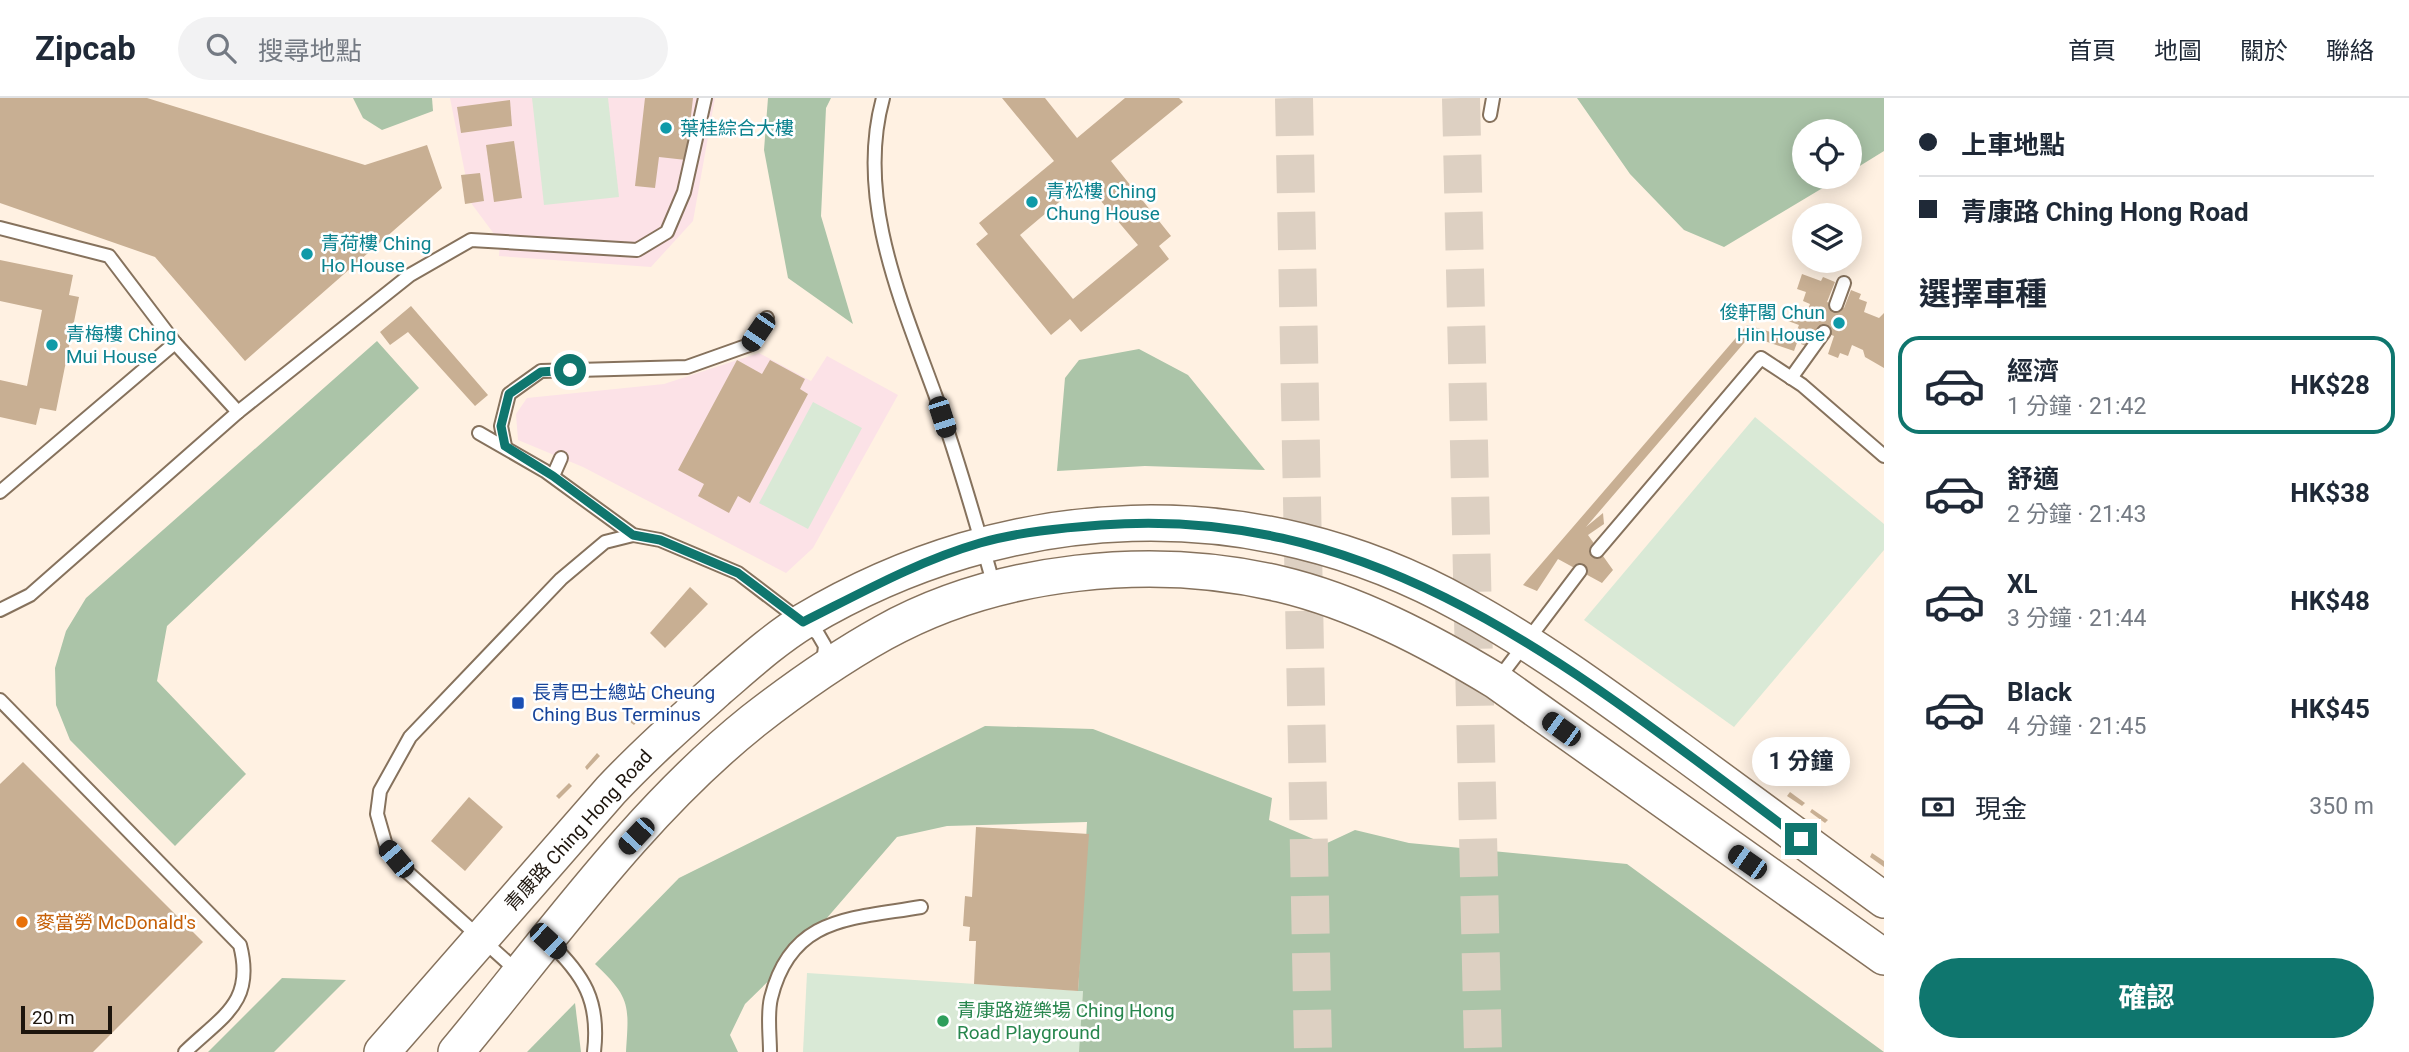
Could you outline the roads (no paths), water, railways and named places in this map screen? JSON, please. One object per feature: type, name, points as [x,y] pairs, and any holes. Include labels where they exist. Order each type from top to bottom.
[{"type":"main road","name":"青康路 Ching Hong Road","points":[[382,1052],[482,939],[571,832],[643,756],[751,661],[803,622],[920,563],[982,543],[1030,533],[1130,523],[1183,523],[1293,539],[1345,554],[1410,579],[1461,604],[1597,690],[1884,900]]},
{"type":"main road","points":[[456,1052],[673,796],[753,721],[820,672],[884,632],[995,589],[1083,572],[1156,568],[1216,573],[1281,584],[1405,631],[1496,681],[1884,957]]},
{"type":"lane","points":[[0,610],[30,595],[238,412],[410,275],[471,240],[637,250],[667,232],[684,192],[705,98]]},
{"type":"lane","points":[[883,98],[875,125],[873,174],[890,267],[922,366],[935,394],[965,483],[995,589]]},
{"type":"lane","points":[[1490,115],[1493,98]]},
{"type":"lane","points":[[0,228],[109,256],[175,344],[238,412]]},
{"type":"lane","points":[[1836,305],[1844,283]]},
{"type":"lane","points":[[505,446],[501,426],[509,394],[541,372],[687,367],[748,345],[767,318]]},
{"type":"lane","points":[[1791,378],[1824,332]]},
{"type":"lane","points":[[0,492],[175,344]]},
{"type":"lane","points":[[1598,551],[1761,358],[1791,378],[1884,456]]},
{"type":"lane","points":[[479,433],[553,476],[633,535],[671,544],[738,573],[818,634],[825,646],[825,658],[820,672]]},
{"type":"lane","points":[[553,476],[561,458]]},
{"type":"lane","points":[[520,974],[405,870],[387,849],[377,814],[380,791],[410,737],[561,579],[605,542],[633,535]]},
{"type":"lane","points":[[1496,681],[1580,571]]},
{"type":"lane","points":[[0,686],[14,713]]},
{"type":"lane","points":[[0,699],[240,945],[246,978],[239,1000],[185,1052]]},
{"type":"lane","points":[[770,1052],[770,999],[783,966],[800,940],[831,923],[921,907]]},
{"type":"lane","points":[[548,941],[585,979],[597,1026],[594,1052]]},
{"type":"tunnel","points":[[1294,98],[1313,1052]]},
{"type":"tunnel","points":[[1461,98],[1483,1052]]},
{"type":"place","name":"葉桂綜合大樓","points":[[666,128]]},
{"type":"place","name":"青松樓 Ching Chung House","points":[[1032,202]]},
{"type":"place","name":"青荷樓 Ching Ho House","points":[[307,254]]},
{"type":"place","name":"俊軒閣 Chun Hin House","points":[[1839,323]]},
{"type":"place","name":"青梅樓 Ching Mui House","points":[[52,345]]},
{"type":"place","name":"長青巴士總站 Cheung Ching Bus Terminus","points":[[518,703]]},
{"type":"place","name":"麥當勞 McDonald's","points":[[22,922]]},
{"type":"place","name":"青康路遊樂場 Ching Hong Road Playground","points":[[943,1021]]}]
